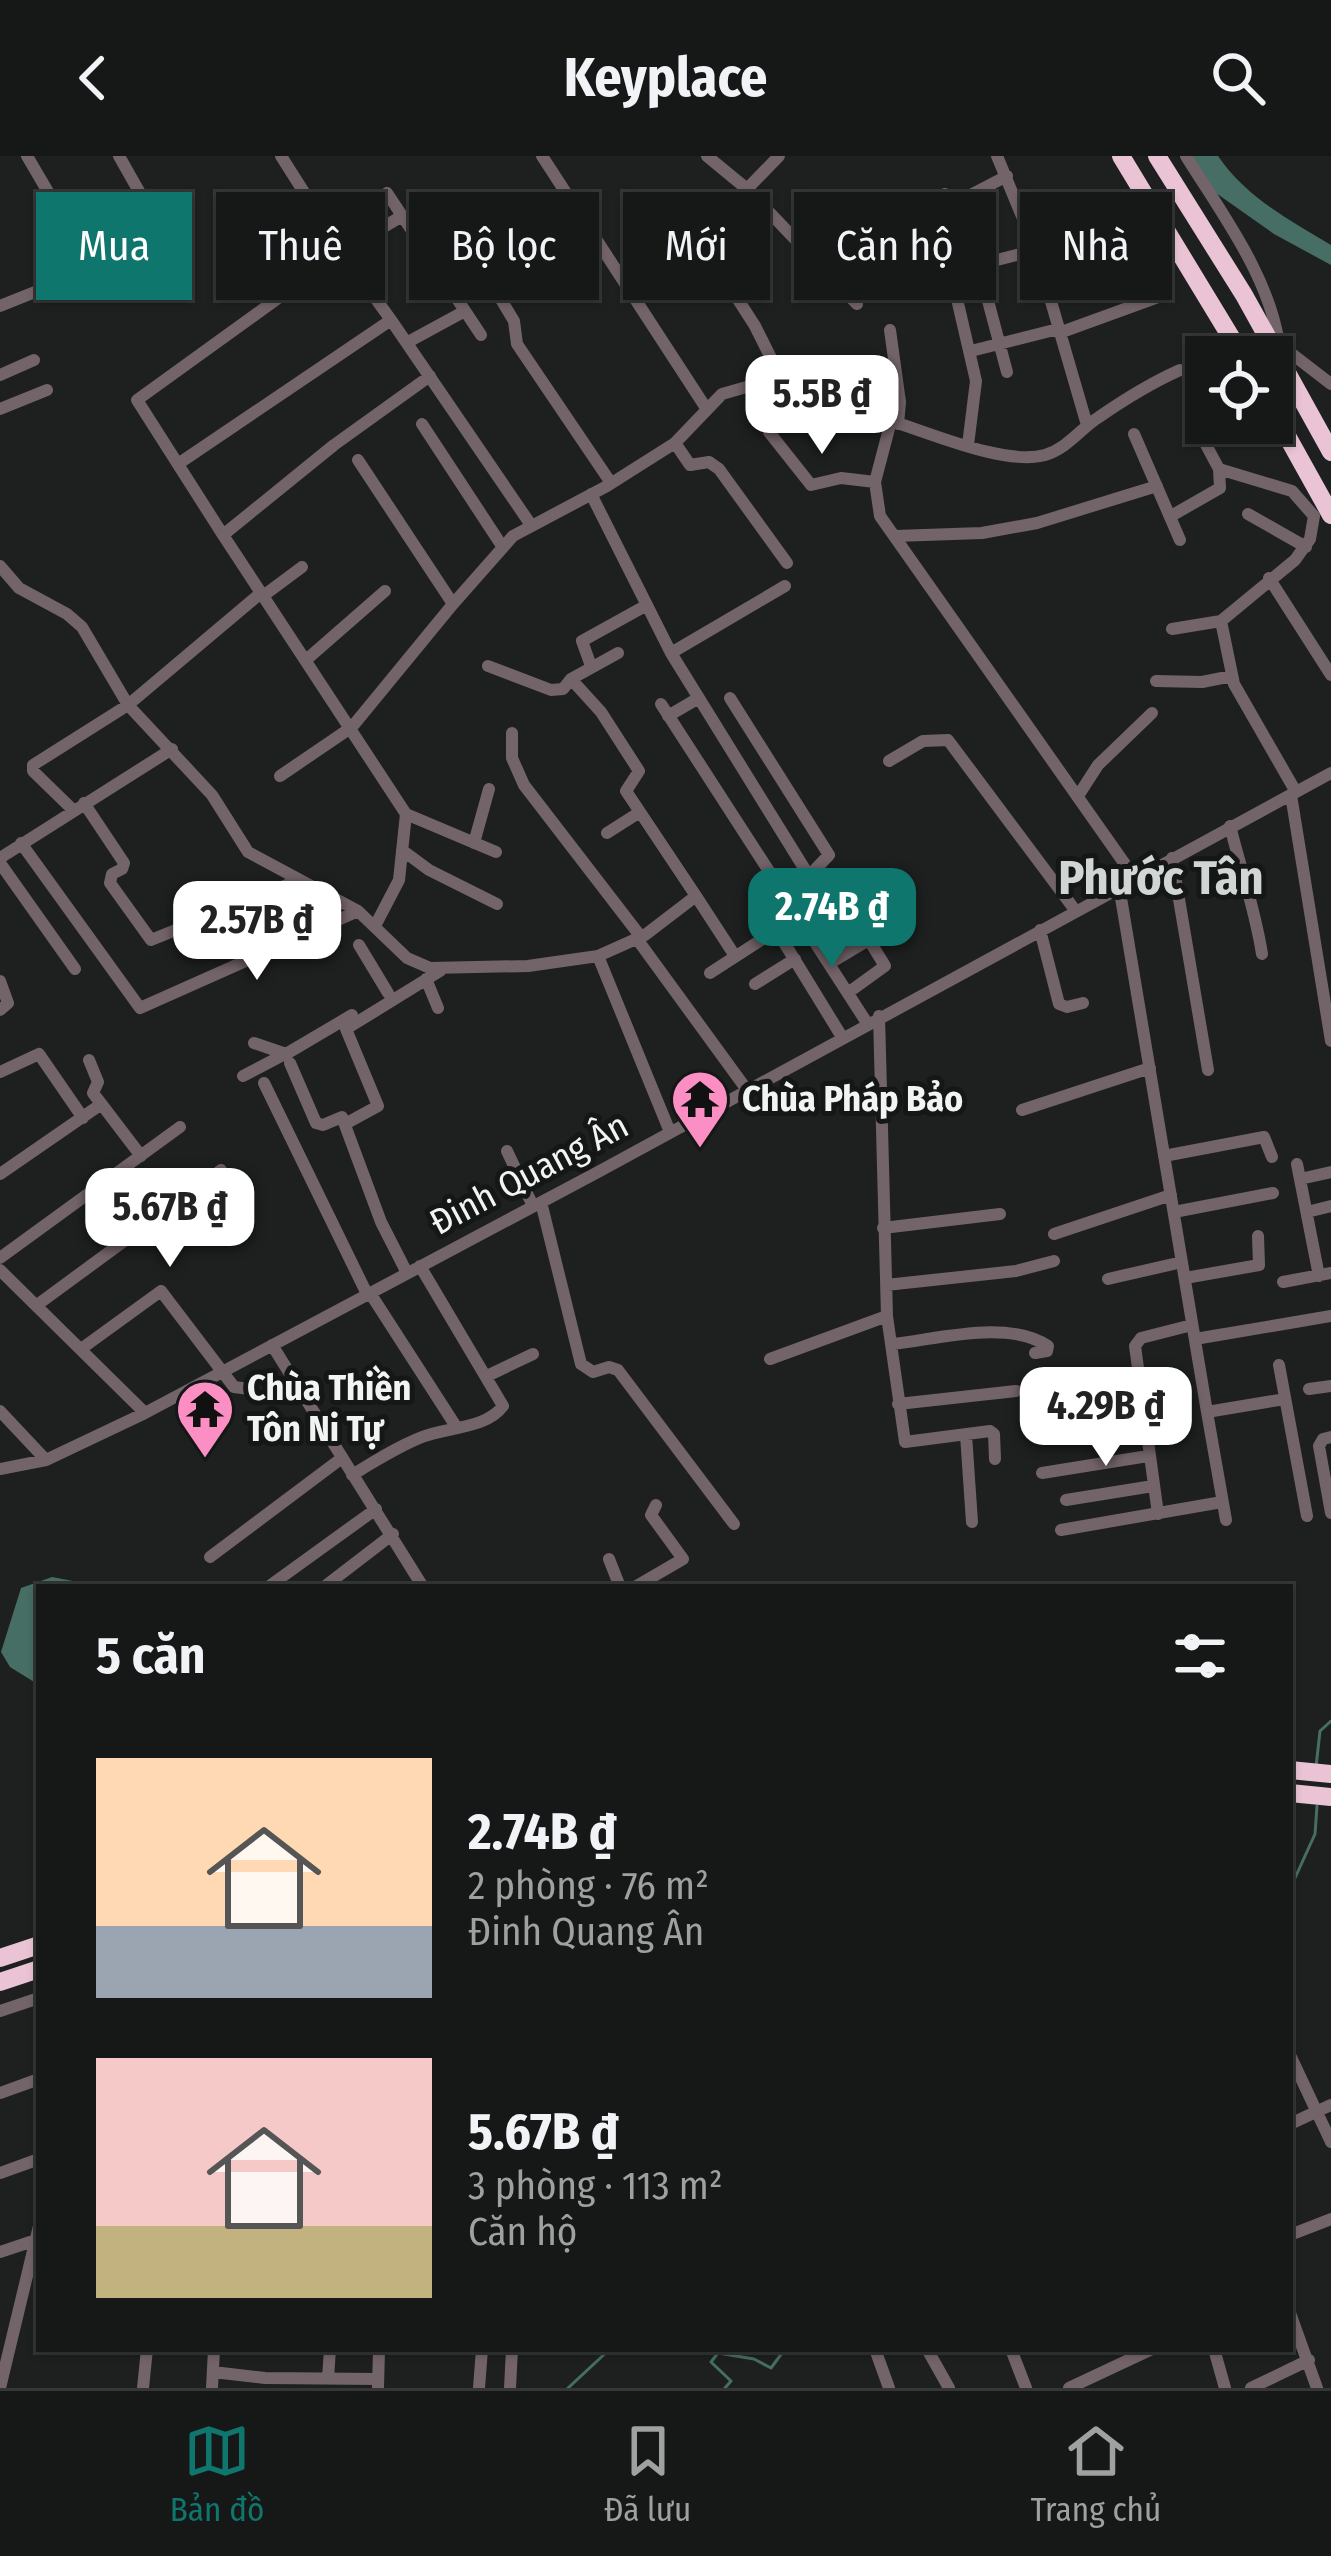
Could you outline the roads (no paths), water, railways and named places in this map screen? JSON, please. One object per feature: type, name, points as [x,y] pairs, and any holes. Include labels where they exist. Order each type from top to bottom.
[{"type":"highway","points":[[1121,156],[1230,336]]},
{"type":"highway","points":[[1157,156],[1244,295],[1331,452]]},
{"type":"highway","points":[[1291,444],[1331,515]]},
{"type":"highway","points":[[1294,1770],[1331,1774]]},
{"type":"highway","points":[[1293,1793],[1331,1797]]},
{"type":"highway","points":[[0,1958],[36,1946]]},
{"type":"highway","points":[[0,1982],[36,1970]]},
{"type":"street","points":[[27,156],[48,192]]},
{"type":"street","points":[[119,156],[139,192]]},
{"type":"street","points":[[281,156],[304,192]]},
{"type":"street","points":[[707,156],[794,236]]},
{"type":"street","points":[[747,190],[779,156]]},
{"type":"street","points":[[1186,156],[1245,252],[1275,317],[1279,344],[1331,384]]},
{"type":"street","points":[[547,158],[706,407]]},
{"type":"street","points":[[1002,158],[1020,209]]},
{"type":"street","points":[[976,192],[1007,176]]},
{"type":"street","points":[[387,193],[481,335]]},
{"type":"street","points":[[385,226],[402,216]]},
{"type":"street","points":[[0,306],[36,292]]},
{"type":"street","points":[[275,300],[137,400],[406,814],[496,852]]},
{"type":"street","points":[[377,300],[531,525]]},
{"type":"street","points":[[501,300],[514,321],[517,344],[611,484]]},
{"type":"street","points":[[738,300],[787,390]]},
{"type":"street","points":[[853,300],[857,304]]},
{"type":"street","points":[[958,300],[976,381],[968,445]]},
{"type":"street","points":[[988,300],[1006,372]]},
{"type":"street","points":[[1049,300],[1087,425]]},
{"type":"street","points":[[971,351],[1058,331],[1149,300]]},
{"type":"street","points":[[408,342],[466,311]]},
{"type":"street","points":[[178,464],[392,320]]},
{"type":"street","points":[[890,330],[900,402],[875,482],[877,506],[1134,877]]},
{"type":"street","points":[[0,375],[34,360]]},
{"type":"street","points":[[280,776],[352,727],[502,546],[675,443],[722,394],[750,386],[787,390],[1020,457],[1044,455],[1068,443],[1145,386],[1180,370]]},
{"type":"street","points":[[223,535],[334,445],[430,376]]},
{"type":"street","points":[[0,409],[47,390]]},
{"type":"street","points":[[422,424],[502,546]]},
{"type":"street","points":[[769,432],[811,485],[841,478],[875,482]]},
{"type":"street","points":[[1134,434],[1180,540]]},
{"type":"street","points":[[675,443],[690,465],[709,462],[719,469],[788,563]]},
{"type":"street","points":[[1171,516],[1220,488],[1219,469],[1206,444]]},
{"type":"street","points":[[358,460],[453,604]]},
{"type":"street","points":[[1172,629],[1221,621],[1306,547],[1314,516],[1292,491],[1219,469]]},
{"type":"street","points":[[895,536],[982,533],[1037,523],[1157,486]]},
{"type":"street","points":[[591,494],[670,653],[808,876]]},
{"type":"street","points":[[1249,514],[1306,547]]},
{"type":"street","points":[[0,566],[19,588],[82,627],[128,705],[212,795],[248,852],[358,911],[407,958],[432,973],[438,1008]]},
{"type":"street","points":[[299,880],[152,940],[110,883],[124,863],[79,806],[31,768],[128,705],[262,594],[302,567]]},
{"type":"street","points":[[1269,578],[1331,675]]},
{"type":"street","points":[[670,653],[785,586]]},
{"type":"street","points":[[306,660],[385,591]]},
{"type":"street","points":[[591,666],[582,641],[647,605]]},
{"type":"street","points":[[1221,621],[1232,676],[1293,793],[1331,1041]]},
{"type":"street","points":[[488,666],[551,690],[562,689],[591,666],[618,653]]},
{"type":"street","points":[[1156,681],[1202,682],[1232,676]]},
{"type":"street","points":[[571,679],[601,712],[639,771],[626,788],[735,956]]},
{"type":"street","points":[[730,698],[828,851],[828,859],[784,893]]},
{"type":"street","points":[[697,699],[665,710],[834,961]]},
{"type":"street","points":[[1078,796],[1098,765],[1152,713]]},
{"type":"street","points":[[512,733],[512,758],[524,785],[747,1090]]},
{"type":"street","points":[[889,760],[922,741],[948,740],[1075,910]]},
{"type":"street","points":[[75,969],[0,861],[21,843],[172,749]]},
{"type":"street","points":[[703,770],[729,753]]},
{"type":"street","name":"Đinh Quang Ân","points":[[0,1469],[46,1460],[145,1413],[1331,772]]},
{"type":"street","points":[[474,843],[489,789]]},
{"type":"street","points":[[608,833],[640,812]]},
{"type":"street","points":[[375,926],[399,880],[406,814]]},
{"type":"street","points":[[1231,826],[1262,954]]},
{"type":"street","points":[[21,843],[140,1008],[358,911]]},
{"type":"street","points":[[402,850],[429,870],[497,904]]},
{"type":"street","points":[[1172,858],[1208,1070]]},
{"type":"street","points":[[1119,886],[1226,1520]]},
{"type":"street","points":[[839,891],[885,967],[849,992]]},
{"type":"street","points":[[243,1076],[288,1058],[388,993],[432,973],[598,956],[639,938],[696,896]]},
{"type":"street","points":[[800,899],[807,897],[849,992],[873,1019],[887,1316],[904,1442],[992,1432],[995,1459]]},
{"type":"street","points":[[1040,930],[1059,1004],[1083,1003]]},
{"type":"street","points":[[710,973],[770,934],[795,958],[842,1036]]},
{"type":"street","points":[[834,961],[870,939]]},
{"type":"street","points":[[359,945],[388,993]]},
{"type":"street","points":[[598,956],[670,1132]]},
{"type":"street","points":[[755,984],[795,958]]},
{"type":"street","points":[[345,1124],[378,1106],[346,1029],[432,973]]},
{"type":"street","points":[[0,981],[8,1003],[0,1010]]},
{"type":"street","points":[[254,1043],[288,1058],[316,1123],[323,1125],[341,1116],[381,1222],[503,1406],[498,1413],[424,1436],[352,1474]]},
{"type":"street","points":[[0,1072],[39,1054],[83,1118]]},
{"type":"street","points":[[89,1060],[98,1082],[93,1091],[100,1106],[141,1156]]},
{"type":"street","points":[[1022,1110],[1150,1068]]},
{"type":"street","points":[[264,1083],[368,1294],[457,1428]]},
{"type":"street","points":[[0,1174],[100,1106]]},
{"type":"street","points":[[0,1258],[180,1127]]},
{"type":"street","points":[[1164,1156],[1264,1137],[1272,1156]]},
{"type":"street","points":[[507,1151],[537,1204],[580,1364],[593,1372],[609,1367],[618,1370],[734,1524]]},
{"type":"street","points":[[37,1305],[221,1170]]},
{"type":"street","points":[[1282,1282],[1325,1274],[1299,1171],[1331,1172]]},
{"type":"street","points":[[1174,1212],[1273,1193]]},
{"type":"street","points":[[1054,1234],[1171,1195]]},
{"type":"street","points":[[1307,1212],[1331,1206]]},
{"type":"street","points":[[884,1228],[1000,1214]]},
{"type":"street","points":[[1185,1278],[1259,1265],[1258,1236]]},
{"type":"street","points":[[886,1285],[1016,1271],[1054,1261]]},
{"type":"street","points":[[1108,1279],[1182,1262]]},
{"type":"street","points":[[0,1270],[145,1413]]},
{"type":"street","points":[[81,1349],[160,1292],[236,1389],[250,1389]]},
{"type":"street","points":[[770,1359],[887,1316]]},
{"type":"street","points":[[1158,1514],[1136,1340],[1331,1316]]},
{"type":"street","points":[[892,1344],[1023,1334],[1046,1343],[1047,1352],[1035,1353]]},
{"type":"street","points":[[272,1345],[421,1584]]},
{"type":"street","points":[[487,1376],[533,1354]]},
{"type":"street","points":[[1279,1365],[1307,1516]]},
{"type":"street","points":[[1309,1389],[1331,1386]]},
{"type":"street","points":[[898,1403],[1016,1391]]},
{"type":"street","points":[[1054,1411],[1140,1396]]},
{"type":"street","points":[[1207,1412],[1286,1399]]},
{"type":"street","points":[[0,1411],[46,1460]]},
{"type":"street","points":[[966,1435],[972,1522]]},
{"type":"street","points":[[1331,1437],[1323,1438],[1319,1445],[1331,1513]]},
{"type":"street","points":[[1042,1474],[1148,1456]]},
{"type":"street","points":[[211,1557],[342,1459]]},
{"type":"street","points":[[1101,1463],[1107,1493]]},
{"type":"street","points":[[1066,1500],[1153,1486]]},
{"type":"street","points":[[1061,1530],[1222,1502]]},
{"type":"street","points":[[640,1584],[683,1559],[651,1515],[656,1505]]},
{"type":"street","points":[[272,1584],[376,1509]]},
{"type":"street","points":[[328,1584],[393,1534]]},
{"type":"street","points":[[609,1559],[619,1584]]},
{"type":"street","points":[[0,2011],[36,1999]]},
{"type":"street","points":[[1293,2059],[1325,2107],[1331,2142]]},
{"type":"street","points":[[0,2093],[36,2080]]},
{"type":"street","points":[[1293,2123],[1325,2107]]},
{"type":"street","points":[[0,2174],[36,2160]]},
{"type":"street","points":[[1293,2234],[1331,2218]]},
{"type":"street","points":[[0,2252],[36,2234]]},
{"type":"street","points":[[0,2388],[22,2301],[34,2277]]},
{"type":"street","points":[[22,2301],[36,2303]]},
{"type":"street","points":[[1293,2320],[1317,2388]]},
{"type":"street","points":[[0,2328],[16,2323]]},
{"type":"street","points":[[142,2388],[147,2352]]},
{"type":"street","points":[[212,2388],[214,2352]]},
{"type":"street","points":[[328,2378],[331,2352]]},
{"type":"street","points":[[213,2372],[378,2384],[379,2352]]},
{"type":"street","points":[[478,2388],[482,2352]]},
{"type":"street","points":[[510,2388],[512,2352]]},
{"type":"street","points":[[876,2352],[889,2388]]},
{"type":"street","points":[[929,2352],[949,2388]]},
{"type":"street","points":[[1012,2352],[1026,2388]]},
{"type":"street","points":[[1069,2388],[1146,2352]]},
{"type":"street","points":[[1215,2352],[1225,2388]]},
{"type":"street","points":[[1251,2388],[1281,2381],[1310,2360]]},
{"type":"waterway","points":[[1316,1767],[1320,1731],[1331,1721]]},
{"type":"waterway","points":[[1293,1882],[1315,1834],[1317,1806]]},
{"type":"waterway","points":[[568,2388],[607,2352]]},
{"type":"waterway","points":[[725,2388],[731,2381],[711,2362],[718,2353],[754,2359],[771,2368],[783,2352]]},
{"type":"place","name":"Chùa Pháp Bảo","points":[[700,1150]]},
{"type":"place","name":"Chùa Thiền Tôn Ni Tự","points":[[205,1460]]},
{"type":"district","name":"Phước Tân","points":[[1161,878]]}]
